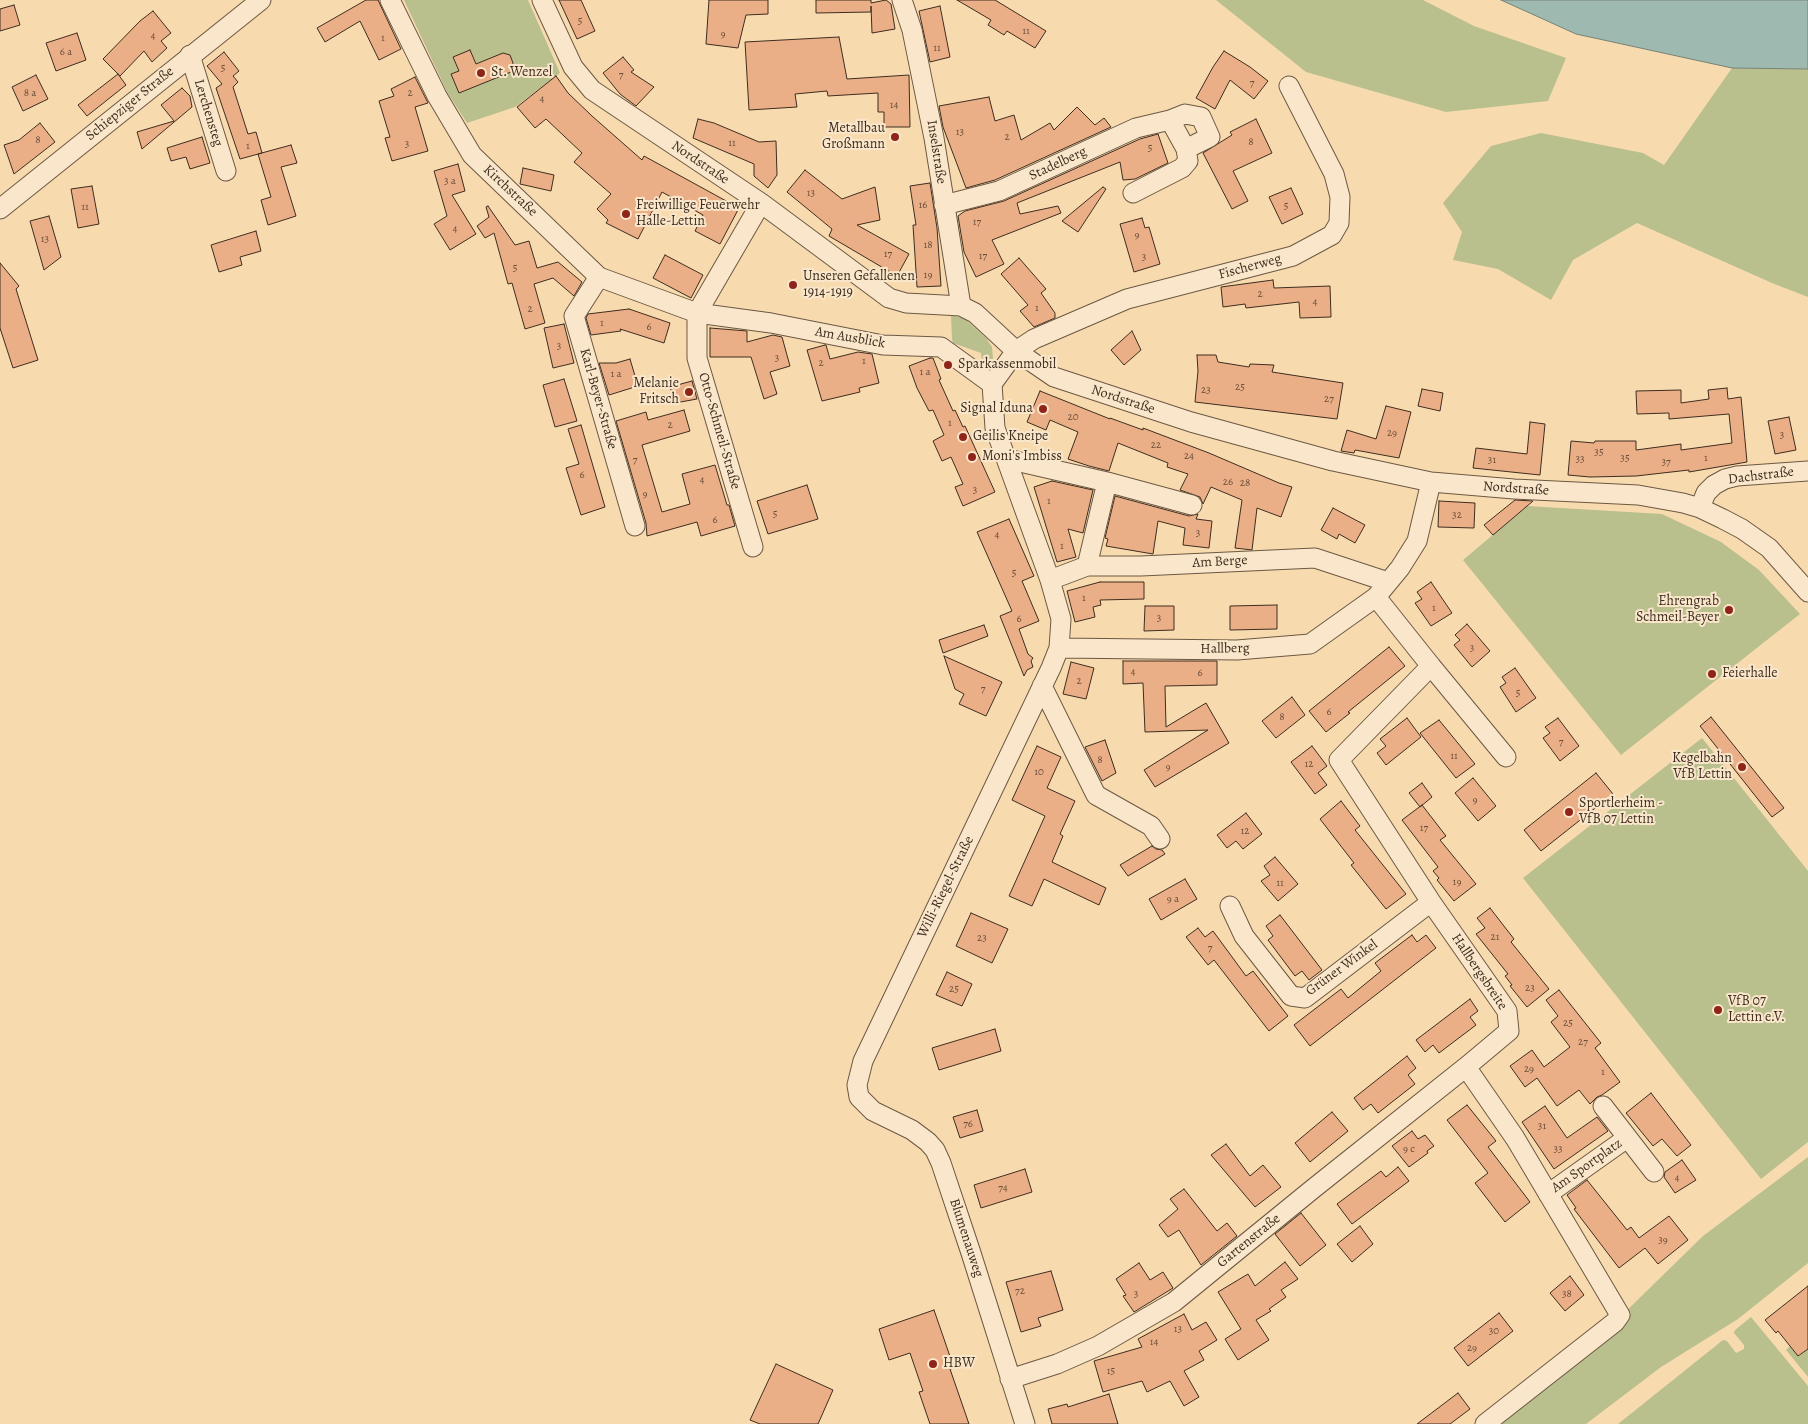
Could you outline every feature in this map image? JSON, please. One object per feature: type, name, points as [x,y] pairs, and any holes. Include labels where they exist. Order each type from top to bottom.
[{"type":"street","name":"Schiepziger Straße","points":[[0,209],[261,0]]},
{"type":"street","name":"Kirchstraße","points":[[390,0],[437,96],[472,155],[599,278],[697,313]]},
{"type":"street","name":"Nordstraße","points":[[542,0],[573,66],[592,90],[761,203],[889,298],[906,303],[960,306],[974,312],[1016,351],[1054,377],[1191,422],[1333,461],[1431,482],[1638,496],[1669,500],[1700,508],[1742,530],[1769,548],[1808,592]]},
{"type":"street","name":"Inselstraße","points":[[902,0],[914,39],[934,138],[960,306]]},
{"type":"street","name":"Lerchensteg","points":[[190,55],[226,171]]},
{"type":"street","name":"Fischerweg","points":[[1016,351],[1034,338],[1127,299],[1294,256],[1332,235],[1339,223],[1340,197],[1334,174],[1289,86]]},
{"type":"street","name":"Stadelberg","points":[[944,205],[999,191],[1136,128],[1170,120],[1185,114],[1201,116],[1210,137],[1186,149]]},
{"type":"street","points":[[1133,193],[1182,168],[1188,161],[1186,149],[1170,120]]},
{"type":"street","points":[[697,313],[761,203]]},
{"type":"street","name":"Karl-Beyer-Straße","points":[[599,278],[574,316],[635,526]]},
{"type":"street","name":"Am Ausblick","points":[[697,313],[771,323],[883,345],[941,347],[992,384]]},
{"type":"street","name":"Otto-Schmeil-Straße","points":[[697,313],[697,358],[753,547]]},
{"type":"street","points":[[992,384],[1016,351]]},
{"type":"street","name":"Willi-Riegel-Straße","points":[[858,1090],[858,1079],[863,1061],[1059,648],[1061,620],[1050,580],[995,428],[992,384]]},
{"type":"street","points":[[1007,459],[1107,482],[1192,505]]},
{"type":"street","name":"Dachstraße","points":[[1700,508],[1706,493],[1714,485],[1725,479],[1808,470]]},
{"type":"street","points":[[1087,566],[1107,482]]},
{"type":"street","name":"Hallberg","points":[[1059,648],[1237,650],[1310,644],[1376,597],[1400,568],[1417,540],[1431,482]]},
{"type":"street","name":"Am Berge","points":[[1050,580],[1087,566],[1141,566],[1315,558],[1388,582]]},
{"type":"street","points":[[1376,597],[1403,633],[1506,757]]},
{"type":"street","name":"Hallbergsbreite","points":[[1431,666],[1339,760],[1431,902],[1507,1011],[1509,1031],[1466,1067]]},
{"type":"street","points":[[1042,686],[1096,794],[1151,826],[1160,838]]},
{"type":"street","name":"Grüner Winkel","points":[[1230,906],[1244,936],[1291,996],[1305,998],[1431,902]]},
{"type":"street","points":[[1466,1067],[1514,1138],[1620,1315],[1615,1322],[1485,1424]]},
{"type":"street","name":"Gartenstraße","points":[[1010,1379],[1057,1364],[1098,1346],[1174,1302],[1466,1067]]},
{"type":"street","name":"Blumenauweg","points":[[858,1090],[863,1102],[873,1111],[912,1130],[935,1150],[971,1254],[1025,1424]]},
{"type":"street","name":"Am Sportplatz","points":[[1603,1106],[1654,1172]]},
{"type":"street","name":"Am Sportplatz","points":[[1548,1194],[1627,1138]]},
{"type":"green space","points":[[404,0],[528,0],[560,73],[515,107],[467,123],[447,92]]},
{"type":"green space","points":[[1216,0],[1423,0],[1474,26],[1566,58],[1548,101],[1446,112],[1306,72]]},
{"type":"green space","points":[[1732,68],[1808,69],[1808,297],[1637,223],[1573,260],[1551,300],[1498,269],[1453,260],[1462,232],[1443,203],[1491,146],[1541,133],[1643,153],[1664,165]]},
{"type":"green space","points":[[951,315],[964,318],[986,338],[992,347],[993,358],[989,369],[983,366],[981,353],[953,343]]},
{"type":"green space","points":[[1527,506],[1662,514],[1721,542],[1759,570],[1800,614],[1621,755],[1463,560]]},
{"type":"green space","name":"VfB 07 Lettin e.V.","points":[[1702,738],[1808,871],[1808,1142],[1761,1179],[1523,878]]},
{"type":"green space","points":[[1808,1157],[1808,1263],[1738,1319],[1661,1367],[1586,1424],[1493,1424],[1615,1322],[1703,1236]]},
{"type":"green space","points":[[1751,1317],[1808,1386],[1808,1424],[1618,1424],[1723,1340],[1727,1341],[1736,1353],[1744,1349],[1744,1345],[1734,1333]]},
{"type":"green space","points":[[1790,1346],[1799,1356],[1808,1349],[1808,1377],[1786,1350]]},
{"type":"water","points":[[1501,0],[1808,0],[1808,69],[1732,68],[1576,34]]},
{"type":"building","points":[[366,0],[378,0],[401,49],[379,60],[360,21],[325,42],[317,28]]},
{"type":"building","points":[[559,0],[581,0],[595,31],[577,39]]},
{"type":"building","points":[[709,0],[768,0],[768,14],[746,15],[738,48],[706,44]]},
{"type":"building","points":[[816,0],[871,0],[871,3],[886,0],[891,4],[895,29],[872,33],[871,6],[871,12],[816,13]]},
{"type":"building","points":[[957,0],[995,0],[1046,31],[1035,48],[1007,31],[1004,35],[988,25],[991,20]]},
{"type":"building","points":[[14,5],[20,25],[0,31],[0,9]]},
{"type":"building","points":[[940,6],[950,57],[930,62],[919,11]]},
{"type":"building","points":[[153,11],[171,33],[161,41],[167,48],[152,62],[144,51],[120,76],[103,59],[140,21]]},
{"type":"building","points":[[77,33],[86,60],[56,71],[46,43]]},
{"type":"building","points":[[839,37],[847,79],[909,75],[910,127],[884,127],[884,112],[878,112],[878,93],[828,96],[827,91],[795,94],[797,107],[749,110],[745,42]]},
{"type":"building","name":"St. Wenzel","points":[[470,50],[476,64],[503,53],[510,55],[513,63],[511,72],[459,93],[451,74],[459,71],[453,57]]},
{"type":"building","points":[[1224,51],[1268,81],[1254,99],[1230,80],[1215,109],[1196,98]]},
{"type":"building","points":[[224,52],[239,71],[233,76],[238,82],[233,87],[248,134],[256,132],[262,153],[240,159],[216,88],[222,84],[207,66]]},
{"type":"building","points":[[623,57],[634,70],[631,72],[654,87],[636,106],[620,94],[603,73]]},
{"type":"building","points":[[118,74],[126,85],[87,116],[78,105]]},
{"type":"building","points":[[36,75],[48,99],[23,111],[12,87]]},
{"type":"building","points":[[556,76],[568,93],[642,160],[644,156],[739,208],[720,244],[695,231],[703,215],[662,192],[638,239],[606,223],[608,220],[597,209],[611,194],[574,162],[582,153],[546,119],[535,128],[517,107]]},
{"type":"building","points":[[415,77],[428,103],[415,107],[428,151],[392,161],[385,138],[390,137],[379,101],[394,96],[391,89]]},
{"type":"building","points":[[182,88],[190,96],[192,107],[142,149],[137,132],[174,121],[161,105]]},
{"type":"building","points":[[989,97],[995,121],[1014,115],[1021,140],[1050,123],[1054,130],[1077,107],[1095,125],[1104,118],[1111,127],[995,180],[966,188],[943,127],[939,106]]},
{"type":"building","points":[[698,119],[714,123],[759,142],[776,141],[777,175],[768,188],[754,176],[754,164],[693,138]]},
{"type":"building","points":[[1256,119],[1272,153],[1233,171],[1248,201],[1232,209],[1203,153],[1232,135],[1230,132]]},
{"type":"building","points":[[40,123],[55,142],[14,174],[4,145],[19,140]]},
{"type":"building","points":[[1158,134],[1168,163],[1135,179],[1123,180],[1120,162],[1017,203],[1020,214],[1058,206],[1061,213],[992,240],[1004,264],[976,277],[964,252],[958,216],[965,211],[1004,201],[1140,139]]},
{"type":"building","points":[[202,137],[210,163],[190,169],[186,157],[171,161],[167,148]]},
{"type":"building","points":[[291,145],[297,163],[281,167],[296,216],[268,225],[261,200],[271,197],[258,154]]},
{"type":"building","points":[[458,164],[465,191],[452,195],[476,234],[450,250],[434,224],[447,216],[434,171]]},
{"type":"building","points":[[523,168],[554,175],[551,191],[520,184]]},
{"type":"building","points":[[805,170],[842,199],[875,187],[880,220],[857,225],[909,254],[897,276],[829,236],[832,229],[787,192]]},
{"type":"building","points":[[930,183],[937,228],[941,286],[917,287],[913,225],[916,225],[910,186]]},
{"type":"building","points":[[92,186],[99,224],[78,228],[71,189]]},
{"type":"building","points":[[1103,187],[1106,189],[1078,232],[1062,221]]},
{"type":"building","points":[[1291,188],[1303,214],[1282,224],[1269,197]]},
{"type":"building","points":[[488,206],[515,245],[529,241],[537,268],[558,262],[582,282],[574,296],[553,278],[534,284],[545,323],[525,329],[512,283],[508,284],[494,233],[485,238],[477,226],[489,217],[486,207]]},
{"type":"building","points":[[49,216],[61,257],[44,270],[30,221]]},
{"type":"building","points":[[1142,218],[1145,228],[1149,227],[1160,264],[1134,272],[1120,224]]},
{"type":"building","points":[[256,231],[261,251],[240,257],[242,265],[219,272],[211,245]]},
{"type":"building","points":[[665,255],[703,275],[691,298],[653,278]]},
{"type":"building","points":[[1019,258],[1046,289],[1041,293],[1055,313],[1055,318],[1034,327],[1020,311],[1028,305],[1001,274]]},
{"type":"building","points":[[0,263],[19,286],[16,289],[38,360],[13,368],[0,328]]},
{"type":"building","points":[[1273,280],[1274,288],[1330,286],[1331,317],[1300,318],[1299,302],[1246,308],[1245,304],[1223,307],[1221,287]]},
{"type":"building","points":[[629,309],[670,323],[664,343],[620,329],[621,331],[591,335],[586,318],[588,314]]},
{"type":"building","points":[[564,324],[574,363],[553,368],[544,328]]},
{"type":"building","points":[[710,328],[747,331],[747,342],[773,335],[782,337],[790,366],[770,372],[777,394],[764,399],[751,357],[710,357]]},
{"type":"building","points":[[1132,331],[1141,350],[1124,365],[1111,350]]},
{"type":"building","points":[[826,345],[830,359],[858,352],[872,354],[879,383],[859,388],[860,392],[822,401],[807,350]]},
{"type":"building","points":[[1197,355],[1216,355],[1218,362],[1249,367],[1250,364],[1274,365],[1272,372],[1343,383],[1337,419],[1195,402],[1198,371]]},
{"type":"building","points":[[933,358],[941,379],[939,380],[953,411],[955,410],[963,427],[965,426],[995,492],[963,506],[955,487],[963,484],[951,457],[942,461],[933,441],[944,435],[933,410],[929,411],[917,388],[909,366]]},
{"type":"building","points":[[630,359],[638,386],[609,395],[599,363],[616,363]]},
{"type":"building","points":[[564,379],[577,421],[555,427],[543,385]]},
{"type":"building","points":[[692,381],[697,399],[675,403],[670,387]]},
{"type":"building","points":[[1727,388],[1728,399],[1741,397],[1747,462],[1689,472],[1689,470],[1636,476],[1590,477],[1568,475],[1571,441],[1594,443],[1595,441],[1636,441],[1636,450],[1681,444],[1681,450],[1732,443],[1729,414],[1669,419],[1669,413],[1637,414],[1636,391],[1681,390],[1681,403],[1709,399],[1708,390]]},
{"type":"building","points":[[1422,389],[1443,393],[1440,411],[1418,406]]},
{"type":"building","points":[[1040,391],[1110,419],[1143,430],[1143,428],[1209,453],[1292,487],[1281,517],[1257,508],[1252,550],[1235,548],[1242,500],[1211,487],[1203,504],[1200,497],[1180,490],[1188,474],[1167,467],[1168,463],[1118,443],[1109,471],[1068,459],[1078,432],[1050,420],[1046,430],[1027,422]]},
{"type":"building","points":[[1386,406],[1411,412],[1399,458],[1355,450],[1354,453],[1341,451],[1347,430],[1376,439]]},
{"type":"building","points":[[684,410],[690,431],[642,445],[662,512],[690,504],[682,474],[715,465],[735,526],[701,536],[697,522],[647,536],[646,523],[616,421],[646,412],[648,420]]},
{"type":"building","points":[[1789,417],[1796,450],[1775,454],[1768,421]]},
{"type":"building","points":[[1530,422],[1545,424],[1540,475],[1473,468],[1476,448],[1527,454]]},
{"type":"building","points":[[581,425],[605,507],[581,515],[566,468],[579,464],[568,429]]},
{"type":"building","points":[[1052,481],[1093,490],[1083,533],[1068,529],[1076,557],[1057,562],[1034,487]]},
{"type":"building","points":[[807,485],[818,519],[768,534],[757,501]]},
{"type":"building","points":[[1115,496],[1189,516],[1198,514],[1196,519],[1212,521],[1209,548],[1183,545],[1185,528],[1158,521],[1153,554],[1106,546],[1108,539],[1105,538]]},
{"type":"building","points":[[1515,500],[1533,501],[1493,535],[1484,525]]},
{"type":"building","points":[[1439,501],[1475,503],[1474,528],[1438,527]]},
{"type":"building","points":[[1333,508],[1365,525],[1355,543],[1339,534],[1337,539],[1321,530]]},
{"type":"building","points":[[1009,519],[1034,576],[1022,581],[1039,621],[1019,629],[1028,654],[1033,658],[1031,661],[1033,667],[1027,670],[1024,676],[1000,616],[1012,611],[977,532]]},
{"type":"building","points":[[1100,582],[1144,582],[1144,599],[1100,600],[1101,605],[1093,607],[1095,617],[1075,622],[1067,591]]},
{"type":"building","points":[[1431,582],[1452,613],[1431,626],[1415,603],[1422,599],[1417,592]]},
{"type":"building","points":[[1277,605],[1277,629],[1230,630],[1230,606]]},
{"type":"building","points":[[1145,606],[1174,606],[1174,630],[1144,631]]},
{"type":"building","points":[[1467,624],[1490,651],[1472,667],[1454,645],[1460,640],[1455,635]]},
{"type":"building","points":[[984,625],[988,636],[943,653],[939,640]]},
{"type":"building","points":[[1389,647],[1405,666],[1326,732],[1309,711]]},
{"type":"building","points":[[944,656],[1002,682],[986,716],[959,704],[964,694],[955,689]]},
{"type":"building","points":[[1123,661],[1217,661],[1217,685],[1165,686],[1166,727],[1206,703],[1229,743],[1155,787],[1144,770],[1208,730],[1145,732],[1143,683],[1123,684]]},
{"type":"building","points":[[1071,662],[1094,668],[1086,699],[1063,694]]},
{"type":"building","points":[[1515,668],[1536,698],[1516,712],[1500,687],[1506,683],[1502,677]]},
{"type":"building","points":[[1292,697],[1305,715],[1276,738],[1262,721]]},
{"type":"building","name":"Kegelbahn VfB Lettin","points":[[1711,717],[1784,808],[1772,817],[1700,726]]},
{"type":"building","points":[[1407,718],[1421,737],[1386,765],[1377,753],[1386,746],[1380,739]]},
{"type":"building","points":[[1558,718],[1579,746],[1560,761],[1543,738],[1550,733],[1545,727]]},
{"type":"building","points":[[1439,720],[1475,764],[1456,778],[1420,733]]},
{"type":"building","points":[[1105,740],[1116,773],[1102,781],[1085,747]]},
{"type":"building","points":[[1037,746],[1061,757],[1047,788],[1075,801],[1060,834],[1063,836],[1052,862],[1106,888],[1099,905],[1044,879],[1032,906],[1009,896],[1045,816],[1012,800]]},
{"type":"building","points":[[1312,746],[1327,766],[1318,773],[1327,785],[1315,794],[1291,762]]},
{"type":"building","name":"Sportlerheim - VfB 07 Lettin","points":[[1596,773],[1613,794],[1541,851],[1524,830]]},
{"type":"building","points":[[1473,778],[1496,806],[1478,821],[1455,793]]},
{"type":"building","points":[[1422,783],[1432,797],[1420,807],[1409,793]]},
{"type":"building","points":[[1341,801],[1360,826],[1355,830],[1406,894],[1386,909],[1351,865],[1354,863],[1320,819]]},
{"type":"building","points":[[1422,805],[1446,836],[1440,840],[1476,884],[1454,901],[1437,880],[1439,878],[1433,871],[1438,867],[1402,820]]},
{"type":"building","points":[[1246,813],[1262,834],[1243,849],[1236,841],[1227,848],[1217,835]]},
{"type":"building","points":[[1152,846],[1162,850],[1165,854],[1128,876],[1120,865]]},
{"type":"building","points":[[1275,857],[1298,884],[1278,901],[1261,881],[1270,875],[1264,866]]},
{"type":"building","points":[[1185,879],[1197,899],[1161,920],[1149,899]]},
{"type":"building","points":[[1490,908],[1514,939],[1511,942],[1549,989],[1527,1007],[1510,986],[1512,985],[1505,976],[1508,974],[1476,934],[1485,928],[1477,918]]},
{"type":"building","points":[[971,913],[1008,929],[992,963],[956,946]]},
{"type":"building","points":[[1280,915],[1322,970],[1309,980],[1302,971],[1295,976],[1268,940],[1273,936],[1266,926]]},
{"type":"building","points":[[1198,928],[1205,937],[1213,931],[1246,976],[1253,971],[1288,1016],[1269,1031],[1214,960],[1208,965],[1186,937]]},
{"type":"building","points":[[1412,935],[1417,942],[1426,935],[1436,948],[1310,1046],[1294,1025],[1341,989],[1348,998],[1381,971],[1375,963]]},
{"type":"building","points":[[947,972],[972,984],[962,1006],[936,995]]},
{"type":"building","points":[[1559,990],[1601,1043],[1595,1048],[1620,1082],[1597,1097],[1590,1104],[1579,1090],[1557,1106],[1537,1078],[1525,1087],[1510,1066],[1532,1050],[1544,1067],[1570,1047],[1551,1022],[1558,1016],[1546,1000]]},
{"type":"building","points":[[1470,999],[1478,1011],[1470,1017],[1476,1025],[1439,1053],[1433,1045],[1425,1052],[1416,1040]]},
{"type":"building","points":[[995,1029],[1001,1051],[939,1070],[932,1048]]},
{"type":"building","points":[[1407,1056],[1416,1068],[1408,1075],[1415,1084],[1378,1113],[1371,1104],[1363,1110],[1354,1098]]},
{"type":"building","points":[[1651,1093],[1691,1145],[1677,1156],[1662,1139],[1653,1146],[1626,1113]]},
{"type":"building","points":[[1467,1105],[1496,1141],[1488,1147],[1530,1202],[1505,1222],[1475,1183],[1488,1173],[1447,1120]]},
{"type":"building","points":[[1545,1106],[1567,1138],[1597,1117],[1608,1131],[1554,1169],[1522,1122]]},
{"type":"building","points":[[977,1110],[983,1131],[960,1138],[953,1117]]},
{"type":"building","points":[[1332,1112],[1348,1131],[1310,1162],[1295,1143]]},
{"type":"building","points":[[1412,1131],[1418,1139],[1425,1135],[1434,1146],[1427,1151],[1428,1153],[1409,1167],[1392,1146]]},
{"type":"building","points":[[1226,1144],[1250,1176],[1263,1165],[1281,1187],[1255,1207],[1211,1155]]},
{"type":"building","points":[[1682,1160],[1696,1180],[1675,1193],[1664,1177],[1665,1172]]},
{"type":"building","points":[[1398,1167],[1409,1181],[1352,1224],[1337,1204],[1381,1171],[1386,1177]]},
{"type":"building","points":[[1025,1169],[1032,1192],[981,1208],[974,1185]]},
{"type":"building","points":[[1587,1180],[1627,1230],[1631,1227],[1639,1238],[1669,1216],[1688,1240],[1658,1264],[1645,1248],[1619,1268],[1574,1209],[1576,1208],[1567,1195]]},
{"type":"building","points":[[1184,1189],[1217,1231],[1227,1223],[1237,1236],[1201,1265],[1179,1230],[1168,1237],[1159,1225],[1178,1209],[1170,1199]]},
{"type":"building","points":[[1301,1213],[1326,1245],[1300,1266],[1275,1234]]},
{"type":"building","points":[[1360,1226],[1373,1244],[1352,1262],[1337,1244]]},
{"type":"building","points":[[1285,1262],[1298,1279],[1281,1290],[1286,1297],[1269,1309],[1271,1311],[1256,1320],[1269,1340],[1238,1360],[1225,1339],[1241,1329],[1218,1292],[1248,1274],[1255,1286]]},
{"type":"building","points":[[1139,1263],[1150,1280],[1163,1272],[1173,1288],[1134,1312],[1123,1296],[1126,1295],[1116,1279]]},
{"type":"building","points":[[1051,1271],[1063,1310],[1038,1318],[1041,1326],[1021,1332],[1006,1282]]},
{"type":"building","points":[[1570,1276],[1584,1295],[1565,1311],[1550,1293]]},
{"type":"building","points":[[1808,1286],[1808,1349],[1798,1356],[1778,1331],[1776,1333],[1765,1320]]},
{"type":"building","name":"HBW","points":[[934,1310],[954,1368],[950,1369],[969,1424],[930,1424],[919,1392],[923,1391],[910,1353],[889,1360],[879,1329]]},
{"type":"building","points":[[1499,1313],[1513,1331],[1468,1366],[1454,1348]]},
{"type":"building","points":[[1184,1314],[1192,1330],[1206,1322],[1217,1340],[1199,1351],[1204,1360],[1184,1371],[1199,1397],[1184,1406],[1170,1381],[1147,1392],[1142,1381],[1103,1392],[1094,1361],[1142,1347],[1138,1339]]},
{"type":"building","points":[[776,1364],[833,1390],[818,1424],[760,1424],[750,1420]]},
{"type":"building","points":[[1458,1393],[1470,1409],[1450,1424],[1417,1424]]},
{"type":"building","points":[[1109,1394],[1118,1424],[1052,1424],[1048,1409],[1067,1404],[1068,1407]]},
{"type":"place","name":"St. Wenzel","points":[[481,73]]},
{"type":"place","name":"Metallbau Großmann","points":[[895,137]]},
{"type":"place","name":"Freiwillige Feuerwehr Halle-Lettin","points":[[626,214]]},
{"type":"place","name":"Unseren Gefallenen 1914-1919","points":[[793,285]]},
{"type":"place","name":"Sparkassenmobil","points":[[948,365]]},
{"type":"place","name":"Melanie Fritsch","points":[[689,392]]},
{"type":"place","name":"Signal Iduna","points":[[1043,409]]},
{"type":"place","name":"Geilis Kneipe","points":[[963,437]]},
{"type":"place","name":"Moni's Imbiss","points":[[972,457]]},
{"type":"place","name":"Ehrengrab Schmeil-Beyer","points":[[1729,610]]},
{"type":"place","name":"Feierhalle","points":[[1712,674]]},
{"type":"place","name":"Kegelbahn VfB Lettin","points":[[1742,767]]},
{"type":"place","name":"Sportlerheim - VfB 07 Lettin","points":[[1569,812]]},
{"type":"place","name":"VfB 07 Lettin e.V.","points":[[1718,1010]]},
{"type":"place","name":"HBW","points":[[933,1364]]}]
